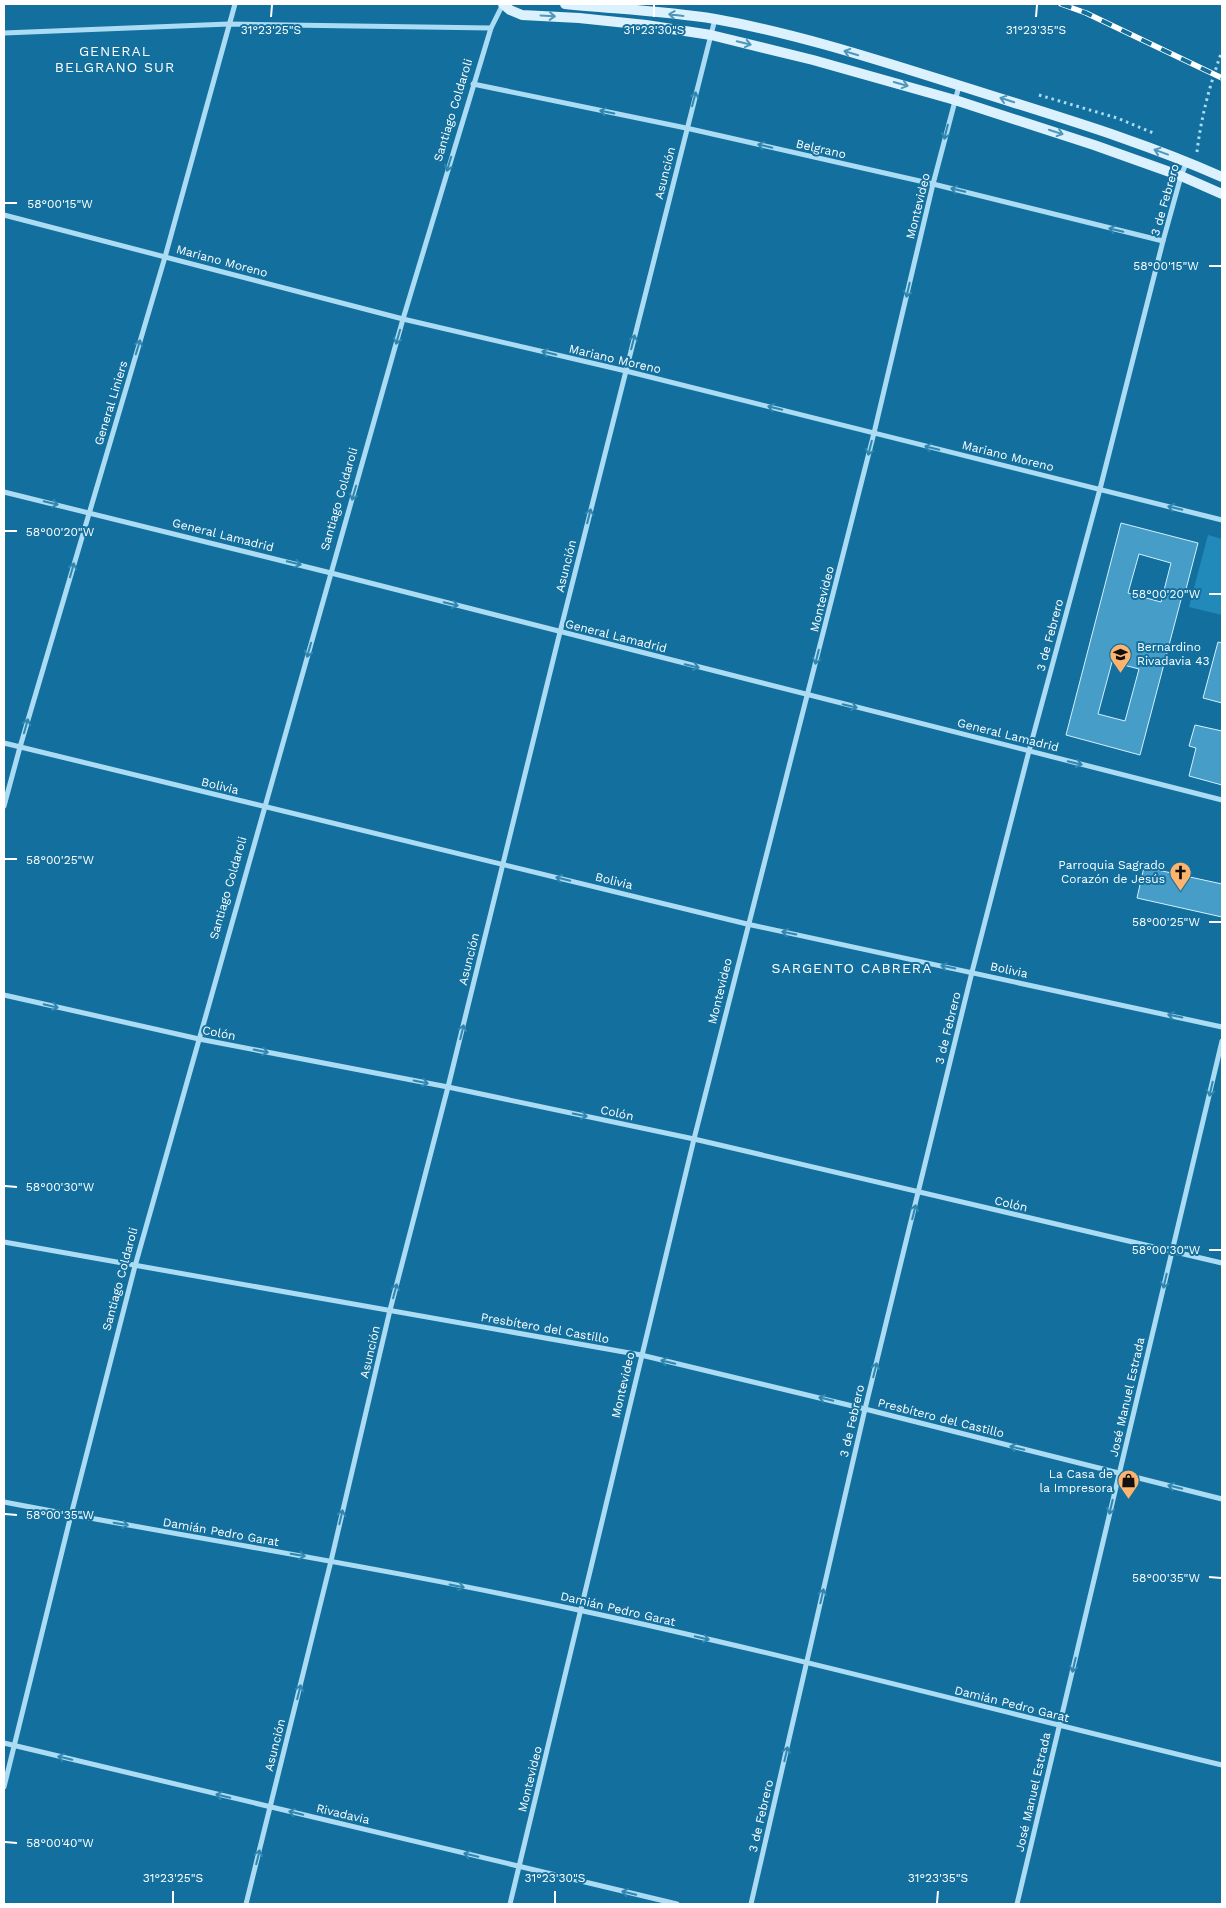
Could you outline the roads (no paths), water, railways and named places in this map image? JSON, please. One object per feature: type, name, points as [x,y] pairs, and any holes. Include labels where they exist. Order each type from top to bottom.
[{"type":"main road","points":[[503,4],[510,10],[522,15],[617,22],[711,35],[813,60],[955,100],[1094,145],[1181,176],[1222,194]]},
{"type":"main road","points":[[565,4],[648,11],[715,20],[822,44],[1100,130],[1187,161],[1222,177]]},
{"type":"street","name":"General Liniers","points":[[4,806],[165,256],[235,4]]},
{"type":"street","name":"Santiago Coldaroli","points":[[4,1787],[71,1515],[136,1266],[199,1039],[403,319],[473,84],[491,28],[503,4]]},
{"type":"street","name":"Asunción","points":[[246,1904],[331,1561],[390,1310],[448,1087],[686,128],[715,20]]},
{"type":"street","points":[[4,33],[229,24],[491,28]]},
{"type":"street","name":"Belgrano","points":[[473,84],[686,128],[933,184],[1163,241]]},
{"type":"street","name":"Montevideo","points":[[510,1904],[640,1355],[747,924],[808,695],[874,433],[933,184],[959,85]]},
{"type":"street","name":"3 de Febrero","points":[[751,1904],[865,1408],[972,972],[1029,751],[1100,489],[1163,241],[1187,161]]},
{"type":"street","name":"Mariano Moreno","points":[[4,215],[403,319],[626,371],[1222,520]]},
{"type":"street","name":"General Lamadrid","points":[[4,492],[331,573],[1222,800]]},
{"type":"street","name":"Bolivia","points":[[4,743],[747,924],[1222,1027]]},
{"type":"street","name":"Colón","points":[[4,995],[199,1039],[448,1087],[694,1139],[1222,1263]]},
{"type":"street","name":"José Manuel Estrada","points":[[1017,1904],[1222,1041]]},
{"type":"street","name":"Presbítero del Castillo","points":[[4,1242],[640,1355],[865,1408],[1222,1499]]},
{"type":"street","name":"Damián Pedro Garat","points":[[4,1502],[331,1561],[581,1610],[807,1662],[1222,1765]]},
{"type":"street","name":"Rivadavia","points":[[4,1743],[677,1904]]},
{"type":"railway","points":[[1061,4],[1086,13],[1222,78]]},
{"type":"place","name":"Bernardino Rivadavia 43","points":[[1121,673]]},
{"type":"place","name":"Parroquia Sagrado Corazón de Jesús","points":[[1181,891]]},
{"type":"place","name":"La Casa de la Impresora","points":[[1129,1500]]},
{"type":"district","name":"GENERAL BELGRANO SUR","points":[[115,59]]},
{"type":"district","name":"SARGENTO CABRERA","points":[[852,968]]}]
